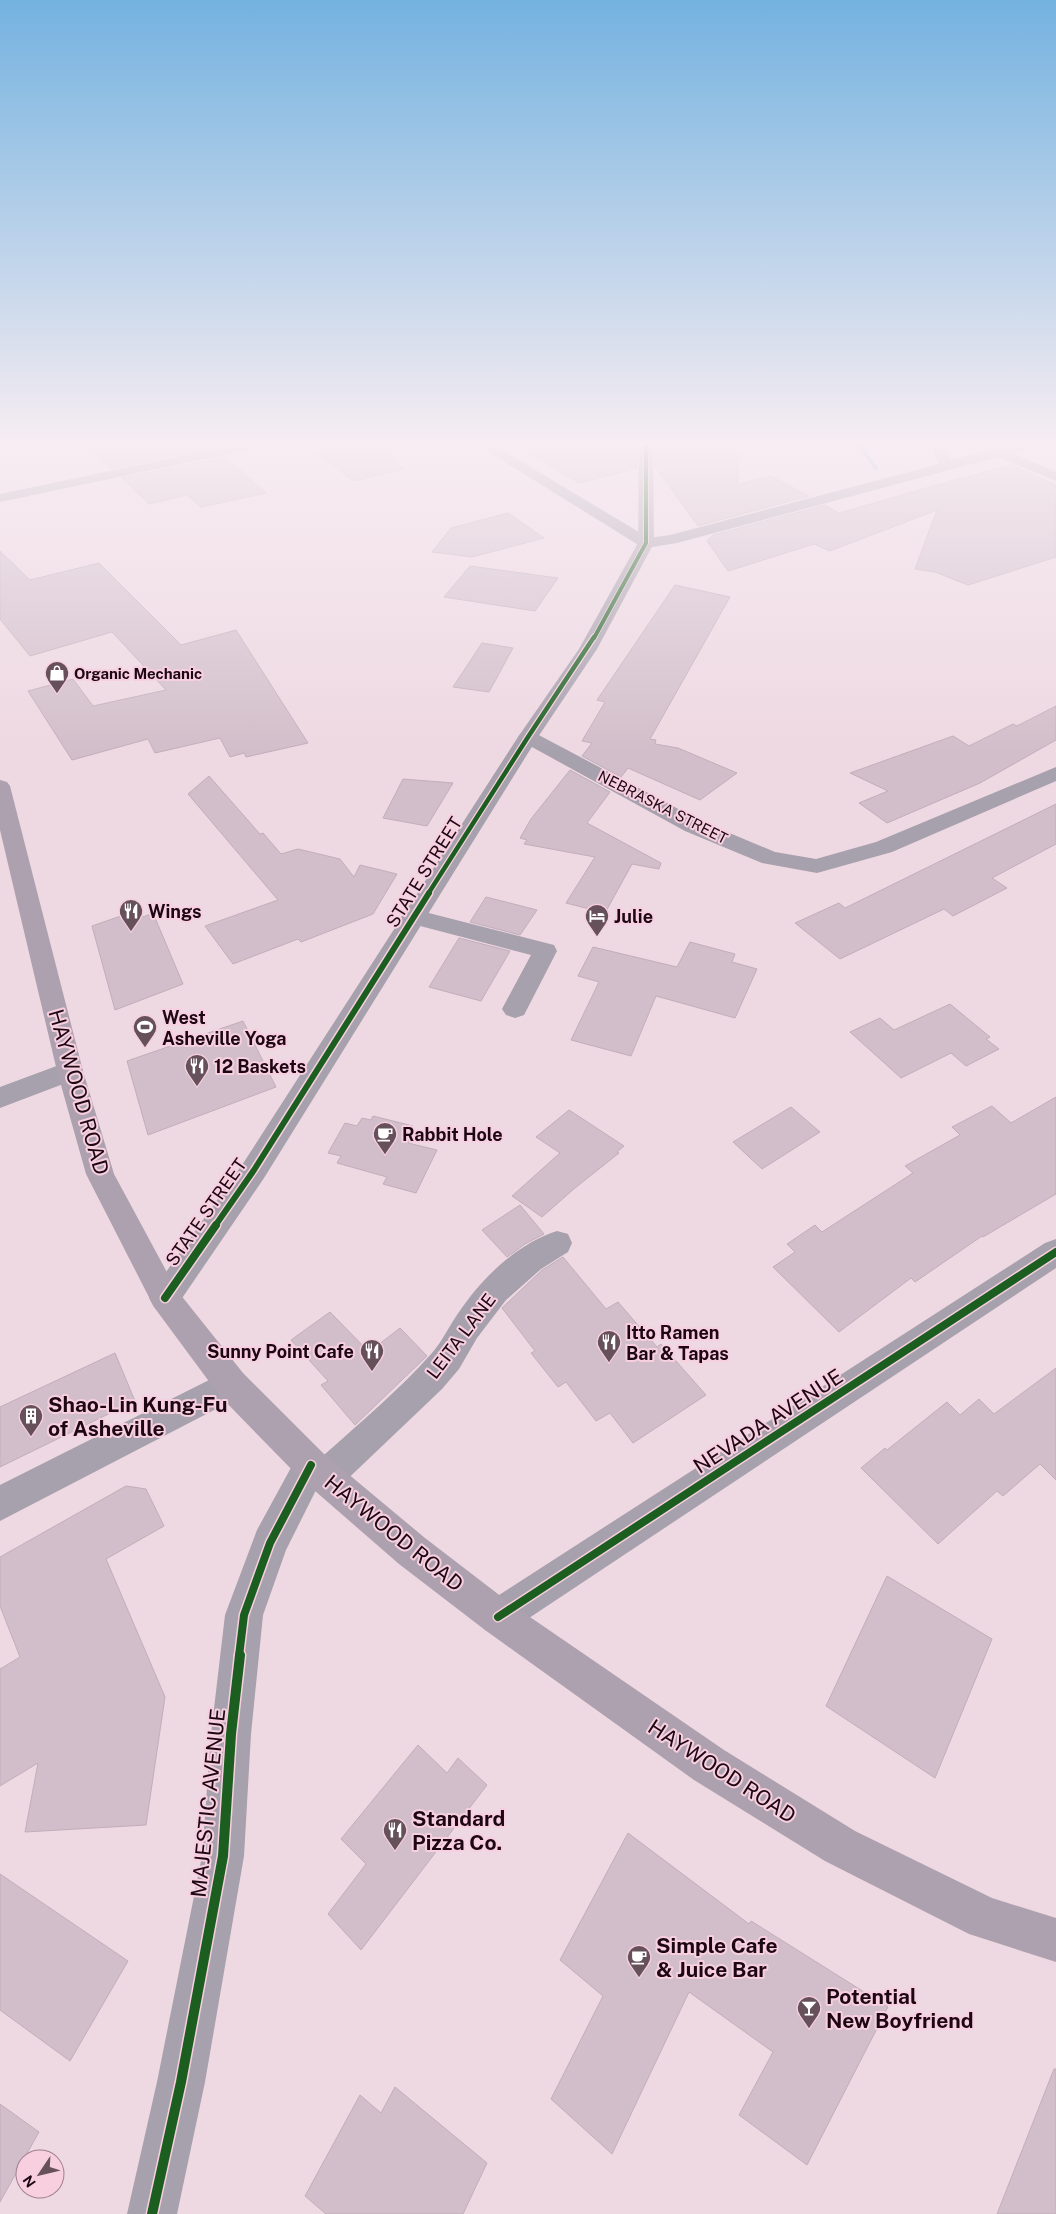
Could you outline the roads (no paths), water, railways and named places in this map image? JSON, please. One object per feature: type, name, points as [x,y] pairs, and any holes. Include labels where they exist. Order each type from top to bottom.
[{"type":"main road","name":"HAYWOOD ROAD","points":[[2,799],[70,1071],[100,1174],[165,1298],[231,1384],[318,1471],[412,1551],[498,1617],[709,1765],[840,1846],[985,1918],[1056,1940]]},
{"type":"street","name":"STATE STREET","points":[[165,1298],[254,1170],[528,737],[588,649],[645,544]]},
{"type":"street","name":"NEBRASKA STREET","points":[[528,737],[693,826],[770,858],[817,866],[884,847],[1056,774]]},
{"type":"street","points":[[413,918],[545,951],[515,1009]]},
{"type":"street","points":[[0,1098],[70,1071]]},
{"type":"street","name":"LEITA LANE","points":[[318,1471],[415,1395],[446,1361],[487,1298],[513,1271],[540,1252],[557,1243]]},
{"type":"street","name":"NEVADA AVENUE","points":[[498,1617],[1056,1252]]},
{"type":"street","points":[[0,1504],[231,1384]]},
{"type":"street","name":"MAJESTIC AVENUE","points":[[152,2214],[181,2082],[223,1856],[231,1734],[244,1615],[270,1543],[318,1471]]},
{"type":"place","name":"Organic Mechanic","points":[[57,694]]},
{"type":"place","name":"Wings","points":[[131,932]]},
{"type":"place","name":"Julie","points":[[597,937]]},
{"type":"place","name":"West Asheville Yoga","points":[[145,1048]]},
{"type":"place","name":"12 Baskets","points":[[197,1087]]},
{"type":"place","name":"Rabbit Hole","points":[[385,1155]]},
{"type":"place","name":"Itto Ramen Bar & Tapas","points":[[609,1363]]},
{"type":"place","name":"Sunny Point Cafe","points":[[372,1372]]},
{"type":"place","name":"Shao-Lin Kung-Fu of Asheville","points":[[31,1437]]},
{"type":"place","name":"Standard Pizza Co.","points":[[395,1851]]},
{"type":"place","name":"Simple Cafe & Juice Bar","points":[[639,1978]]},
{"type":"place","name":"Potential New Boyfriend","points":[[809,2029]]}]
